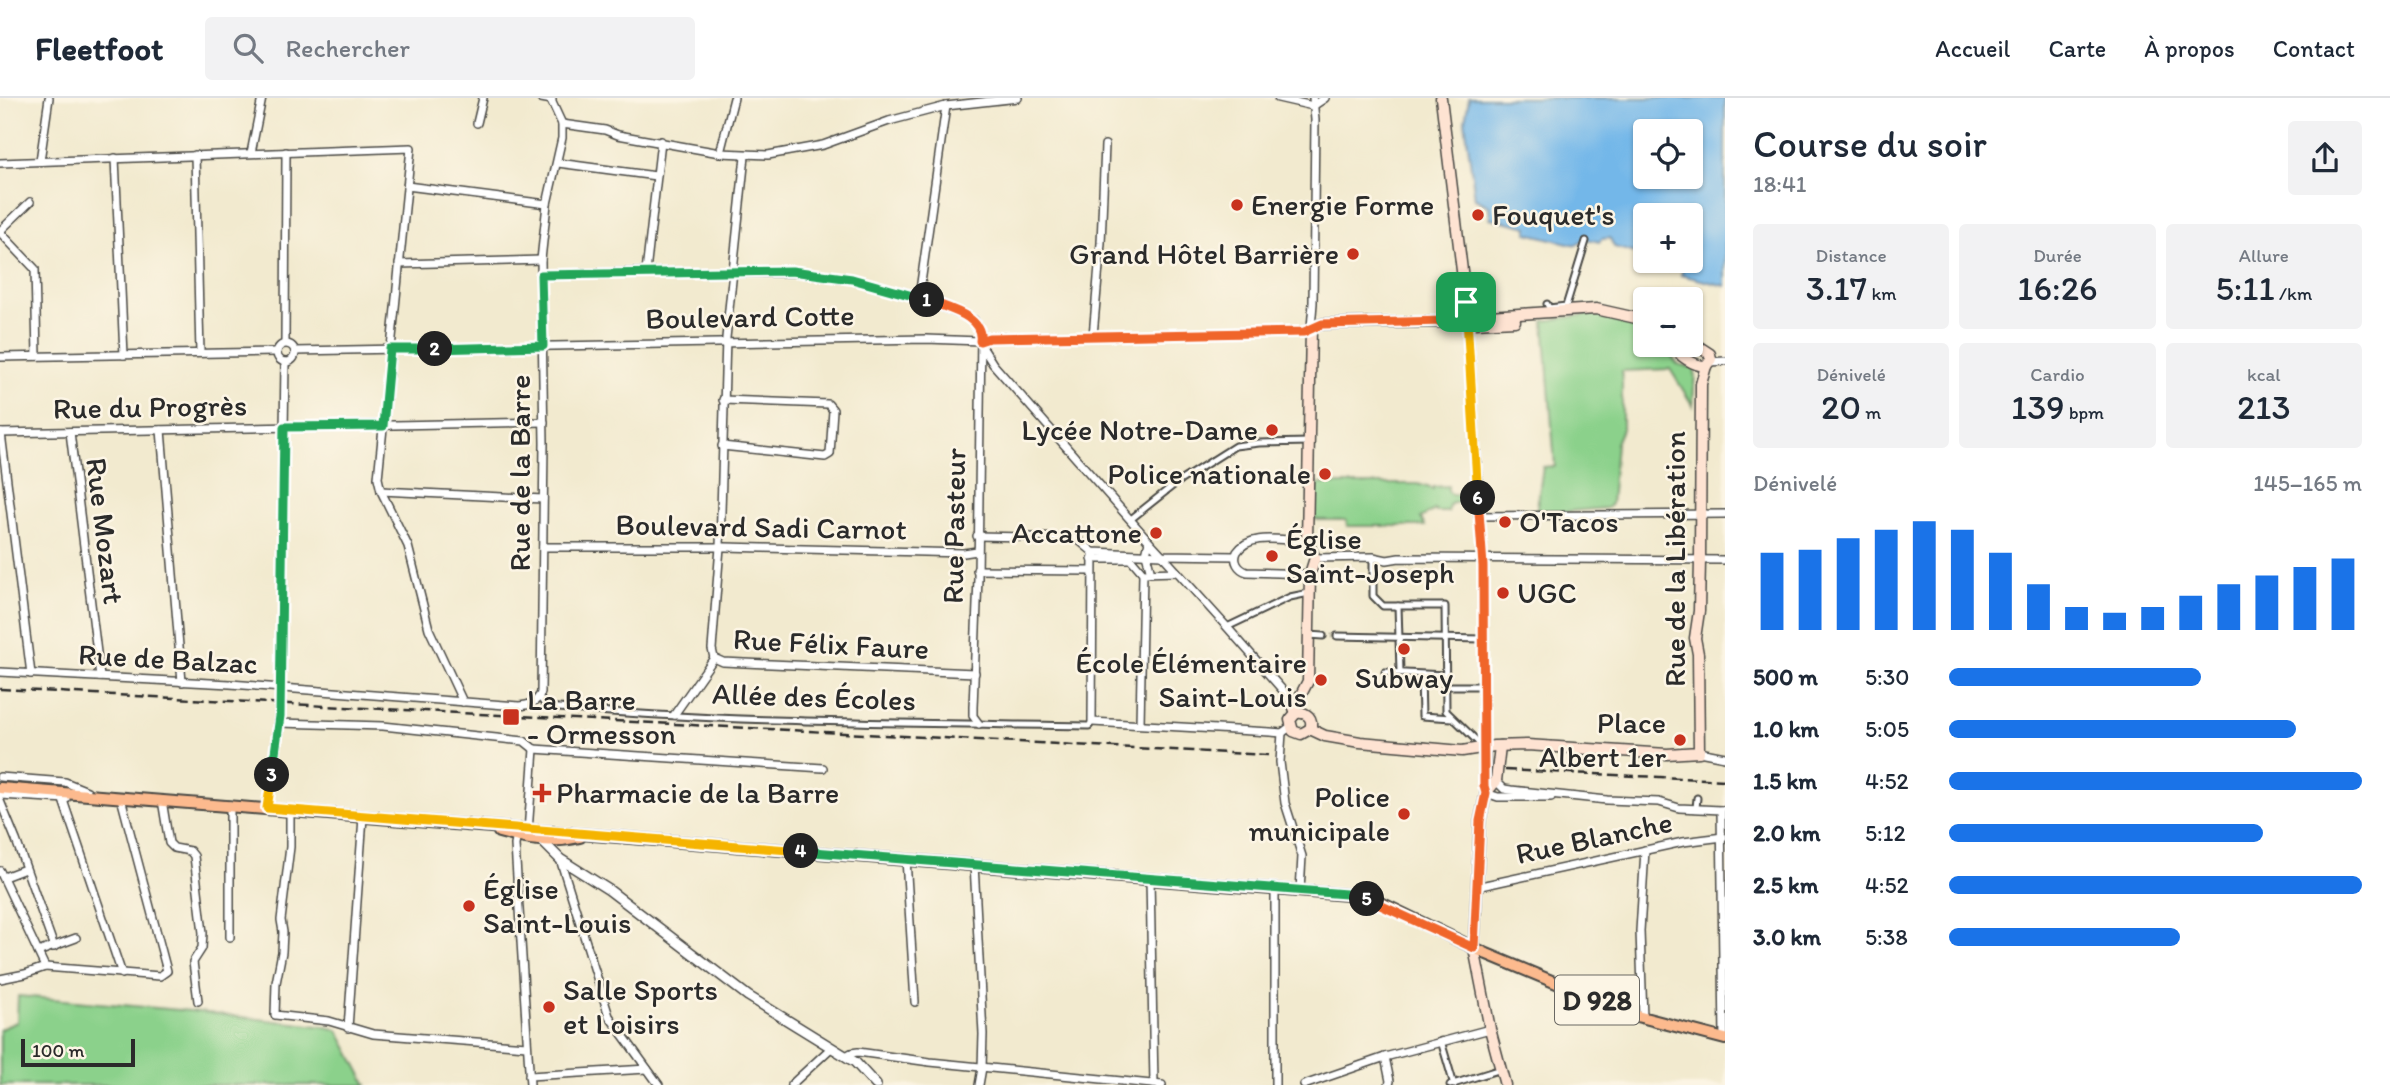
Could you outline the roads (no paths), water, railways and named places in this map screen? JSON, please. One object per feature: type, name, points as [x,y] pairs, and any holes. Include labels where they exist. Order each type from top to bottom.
[{"type":"main road","points":[[1441,98],[1468,320]]},
{"type":"main road","points":[[1466,300],[1475,310],[1489,316]]},
{"type":"main road","points":[[1444,321],[1466,300]]},
{"type":"main road","points":[[1468,320],[1489,316],[1597,309],[1633,319]]},
{"type":"main road","points":[[1468,320],[1478,324],[1590,314],[1633,320]]},
{"type":"main road","name":"Boulevard Cotte","points":[[1311,328],[1325,324],[1444,321],[1462,318],[1468,320]]},
{"type":"main road","points":[[1310,729],[1300,734],[1286,730],[1308,681],[1310,574],[1315,558],[1307,541],[1311,328]]},
{"type":"main road","points":[[1684,357],[1699,366],[1708,364],[1711,356],[1703,349]]},
{"type":"main road","name":"Rue de la Libération","points":[[1699,752],[1698,654],[1695,638],[1699,611],[1701,384],[1708,364]]},
{"type":"main road","points":[[1295,710],[1309,716],[1310,729]]},
{"type":"main road","points":[[1310,729],[1325,736],[1360,742],[1462,751],[1485,763]]},
{"type":"main road","points":[[1462,751],[1481,745],[1527,745],[1667,754],[1699,752]]},
{"type":"main road","points":[[1481,745],[1489,794]]},
{"type":"main road","points":[[1500,746],[1496,781],[1481,810],[1474,948],[1490,1029],[1505,1085]]},
{"type":"main road","points":[[0,788],[65,797],[87,794],[162,799]]},
{"type":"main road","points":[[87,794],[121,798],[142,797]]},
{"type":"main road","name":"D 928","points":[[162,799],[523,833],[553,830],[588,835],[1346,894],[1369,899],[1474,948],[1643,1018],[1725,1039]]},
{"type":"main road","name":"D 928","points":[[523,833],[541,841],[560,843],[588,835]]},
{"type":"street","points":[[40,161],[49,98]]},
{"type":"street","points":[[251,153],[261,98]]},
{"type":"street","points":[[477,124],[483,98]]},
{"type":"street","points":[[541,98],[551,99],[562,124],[745,156],[768,155],[823,145],[889,121],[946,107],[982,100],[1017,98]]},
{"type":"street","points":[[720,153],[734,98]]},
{"type":"street","points":[[1278,98],[1313,102],[1325,98]]},
{"type":"street","points":[[1311,328],[1313,102]]},
{"type":"street","points":[[919,297],[946,107]]},
{"type":"street","name":"Rue de la Barre","points":[[539,697],[544,422],[541,260],[547,204],[558,163],[562,124]]},
{"type":"street","points":[[646,272],[661,141]]},
{"type":"street","points":[[1093,336],[1101,243],[1105,145]]},
{"type":"street","points":[[0,163],[411,148],[378,478],[381,491],[408,546],[429,629],[463,702]]},
{"type":"street","points":[[285,343],[286,152]]},
{"type":"street","points":[[195,155],[200,354]]},
{"type":"street","name":"Rue Félix Faure","points":[[745,156],[726,342],[720,547],[712,649],[714,658],[723,662],[975,673]]},
{"type":"street","points":[[115,158],[124,355]]},
{"type":"street","points":[[558,163],[656,176]]},
{"type":"street","points":[[407,186],[547,204]]},
{"type":"street","points":[[30,202],[0,231],[34,269],[37,356]]},
{"type":"street","points":[[0,246],[7,239]]},
{"type":"street","points":[[1547,304],[1549,308],[1566,306],[1586,241]]},
{"type":"street","points":[[399,264],[541,260]]},
{"type":"street","points":[[541,275],[809,272],[852,279],[919,297],[974,320],[980,328],[980,341],[984,351],[993,364],[1227,627],[1295,710]]},
{"type":"street","points":[[1468,320],[1482,559],[1481,745]]},
{"type":"street","name":"Boulevard Cotte","points":[[295,351],[926,339],[980,341],[989,338],[1304,332],[1311,328]]},
{"type":"street","name":"Rue Pasteur","points":[[979,724],[973,716],[980,341]]},
{"type":"street","points":[[276,352],[279,359],[285,362],[293,359],[295,351],[285,343]]},
{"type":"street","points":[[276,352],[280,345],[285,343]]},
{"type":"street","points":[[0,357],[276,352]]},
{"type":"street","points":[[1708,364],[1725,361]]},
{"type":"street","points":[[267,808],[279,723],[285,362]]},
{"type":"street","points":[[979,369],[993,364]]},
{"type":"street","points":[[722,446],[825,457],[830,454],[833,410],[828,404],[723,400]]},
{"type":"street","name":"Rue du Progrès","points":[[1,433],[544,422]]},
{"type":"street","points":[[161,430],[182,682]]},
{"type":"street","name":"Rue Mozart","points":[[70,432],[100,677]]},
{"type":"street","points":[[1,433],[31,674]]},
{"type":"street","points":[[1131,519],[1175,484],[1236,446],[1309,442]]},
{"type":"street","points":[[381,491],[543,499]]},
{"type":"street","points":[[1478,516],[1725,514]]},
{"type":"street","points":[[977,536],[1076,538],[1093,555],[1235,556]]},
{"type":"street","points":[[1140,724],[1146,554],[1149,541]]},
{"type":"street","points":[[1307,541],[1247,542],[1239,547],[1235,556],[1238,565],[1247,572],[1310,574]]},
{"type":"street","name":"Boulevard Sadi Carnot","points":[[543,547],[720,547],[951,553],[977,551]]},
{"type":"street","points":[[1093,555],[1092,722],[1286,730],[1280,762],[1285,803],[1302,856],[1300,891]]},
{"type":"street","points":[[1175,570],[1180,555]]},
{"type":"street","points":[[1132,556],[1147,573]]},
{"type":"street","points":[[1373,557],[1374,596],[1383,606],[1445,606],[1446,711],[1481,745]]},
{"type":"street","points":[[1315,558],[1725,560]]},
{"type":"street","points":[[977,570],[1091,571]]},
{"type":"street","points":[[1147,573],[1175,570]]},
{"type":"street","points":[[1227,627],[1290,597],[1309,593]]},
{"type":"street","points":[[1398,606],[1400,672]]},
{"type":"street","points":[[1309,635],[1323,636]]},
{"type":"street","points":[[1337,636],[1482,639]]},
{"type":"street","points":[[674,715],[714,658]]},
{"type":"street","name":"Rue de Balzac","points":[[0,672],[527,706],[539,697]]},
{"type":"street","points":[[1385,672],[1421,676],[1445,675]]},
{"type":"street","points":[[1421,676],[1422,716],[1452,718]]},
{"type":"street","points":[[1446,686],[1483,686]]},
{"type":"street","name":"Allée des Écoles","points":[[539,697],[547,707],[674,715],[923,724],[1089,726],[1092,722]]},
{"type":"street","points":[[279,723],[383,726],[524,741],[534,749],[823,768]]},
{"type":"street","points":[[530,1085],[515,857],[523,833],[534,749]]},
{"type":"street","points":[[1699,752],[1725,757]]},
{"type":"street","points":[[0,777],[65,782],[87,794]]},
{"type":"street","points":[[1496,781],[1504,789],[1652,803],[1688,814],[1711,814],[1723,809],[1725,1039]]},
{"type":"street","points":[[1489,794],[1547,794]]},
{"type":"street","points":[[1489,794],[1544,799],[1587,797]]},
{"type":"street","points":[[0,795],[65,797],[122,974]]},
{"type":"street","points":[[0,979],[45,967],[160,976],[166,973],[168,968],[121,798]]},
{"type":"street","points":[[1696,808],[1697,798]]},
{"type":"street","points":[[162,799],[171,846],[190,851],[194,856],[203,933],[202,948],[193,962],[198,1002]]},
{"type":"street","points":[[0,801],[54,947]]},
{"type":"street","points":[[230,804],[230,937]]},
{"type":"street","points":[[290,810],[290,847],[281,919],[282,953],[276,983],[275,1015],[329,1021],[348,1028],[386,1035],[527,1046]]},
{"type":"street","points":[[348,1028],[363,817]]},
{"type":"street","points":[[553,830],[560,843],[562,860],[609,1016],[659,1085]]},
{"type":"street","name":"Rue Blanche","points":[[1476,887],[1702,838],[1723,837]]},
{"type":"street","points":[[541,841],[562,860],[608,890],[748,996],[846,1056],[876,1085]]},
{"type":"street","points":[[1643,1018],[1640,931],[1645,850]]},
{"type":"street","points":[[906,859],[915,1002]]},
{"type":"street","points":[[975,864],[984,1034],[979,1085]]},
{"type":"street","points":[[25,869],[2,874],[45,967]]},
{"type":"street","points":[[846,1056],[858,1052],[982,1068],[1158,1084],[1150,878]]},
{"type":"street","points":[[1275,889],[1275,1085]]},
{"type":"street","points":[[38,952],[76,938]]},
{"type":"street","points":[[1304,1085],[1385,1057],[1490,1029]]},
{"type":"street","points":[[1441,1041],[1452,1085],[1501,1069]]},
{"type":"street","points":[[791,1085],[831,1048]]},
{"type":"street","points":[[1385,1057],[1389,1085]]},
{"type":"street","points":[[529,1076],[647,1069]]},
{"type":"water","points":[[1469,98],[1725,98],[1725,286],[1681,275],[1703,273],[1703,203],[1633,203],[1633,252],[1614,247],[1610,238],[1599,242],[1587,239],[1576,245],[1527,233],[1528,227],[1490,218],[1489,206],[1475,199],[1465,121]]},
{"type":"tunnel","points":[[1323,636],[1337,636]]},
{"type":"railway","points":[[0,689],[1268,755]]},
{"type":"railway","points":[[1505,770],[1725,780]]},
{"type":"place","name":"Energie Forme","points":[[1237,205]]},
{"type":"place","name":"Fouquet's","points":[[1478,215]]},
{"type":"place","name":"Grand Hôtel Barrière","points":[[1353,254]]},
{"type":"place","name":"Lycée Notre-Dame","points":[[1272,430]]},
{"type":"place","name":"Police nationale","points":[[1325,474]]},
{"type":"place","name":"O'Tacos","points":[[1505,522]]},
{"type":"place","name":"Accattone","points":[[1156,533]]},
{"type":"place","name":"Église Saint-Joseph","points":[[1272,556]]},
{"type":"place","name":"UGC","points":[[1503,593]]},
{"type":"place","name":"Subway","points":[[1404,649]]},
{"type":"place","name":"École Élémentaire Saint-Louis","points":[[1321,680]]},
{"type":"place","name":"La Barre - Ormesson","points":[[511,717]]},
{"type":"place","name":"Place Albert 1er","points":[[1680,740]]},
{"type":"place","name":"Pharmacie de la Barre","points":[[542,793]]},
{"type":"place","name":"Police municipale","points":[[1404,814]]},
{"type":"place","name":"Église Saint-Louis","points":[[469,906]]},
{"type":"place","name":"Salle Sports et Loisirs","points":[[549,1007]]}]
